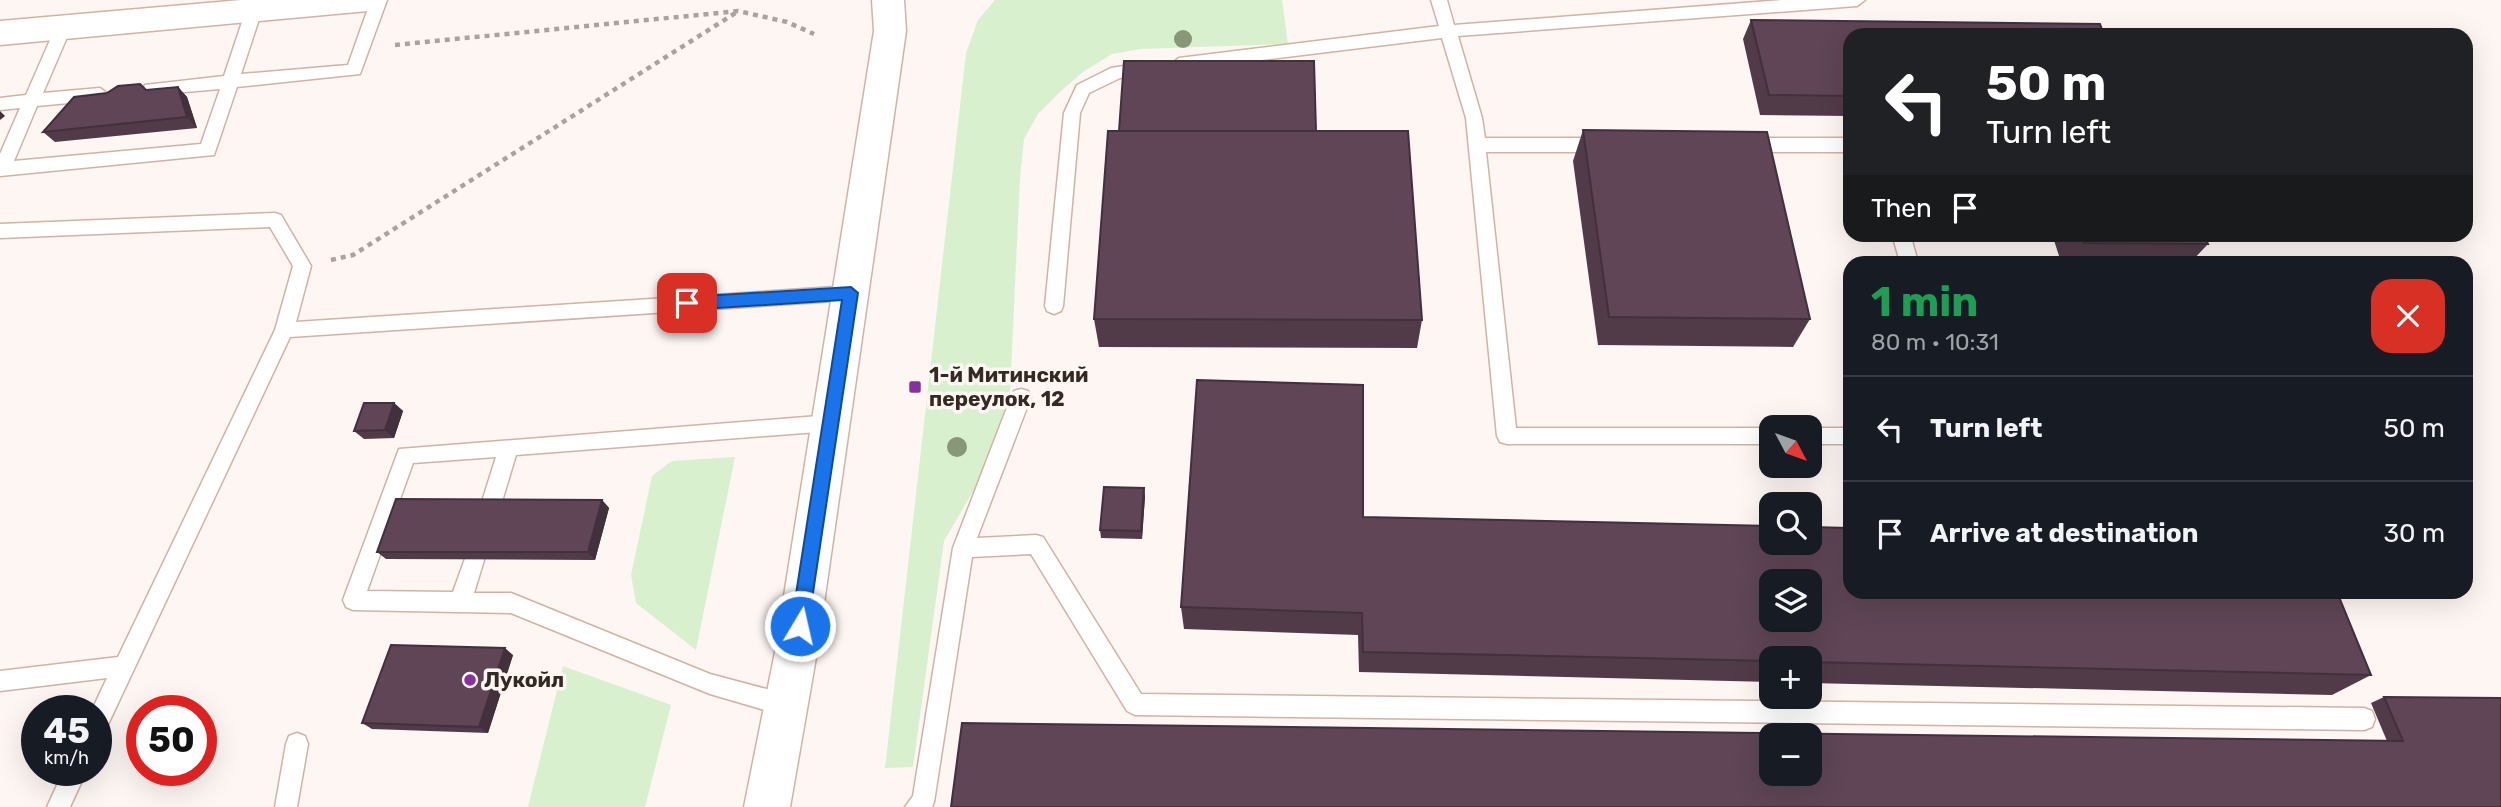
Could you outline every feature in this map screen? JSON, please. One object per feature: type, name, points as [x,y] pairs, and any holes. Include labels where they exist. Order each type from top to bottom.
[{"type":"main road","points":[[0,33],[368,0]]},
{"type":"main road","points":[[767,807],[851,293],[890,31],[888,0]]},
{"type":"lane","points":[[138,90],[355,70],[379,0]]},
{"type":"lane","points":[[1439,0],[1474,118],[1507,436],[1759,436]]},
{"type":"lane","points":[[1054,306],[1072,113],[1083,89],[1117,72],[1448,31],[1857,0]]},
{"type":"lane","points":[[63,27],[1,169],[208,150],[254,10]]},
{"type":"lane","points":[[0,104],[112,93]]},
{"type":"lane","points":[[1476,145],[1615,145]]},
{"type":"lane","points":[[1725,145],[1843,145]]},
{"type":"lane","points":[[0,231],[275,220],[302,266],[284,330],[110,695]]},
{"type":"lane","points":[[284,330],[851,293]]},
{"type":"lane","points":[[915,807],[923,802],[963,548],[1021,397]]},
{"type":"lane","points":[[785,705],[710,684],[511,603],[354,600],[406,456],[831,423]]},
{"type":"lane","points":[[1822,436],[1843,436]]},
{"type":"lane","points":[[490,508],[509,447]]},
{"type":"lane","points":[[963,548],[1037,544],[1135,704],[2364,719]]},
{"type":"lane","points":[[461,600],[474,560]]},
{"type":"lane","points":[[0,681],[124,666]]},
{"type":"lane","points":[[286,807],[297,744]]},
{"type":"lane","points":[[58,807],[68,786]]},
{"type":"path","points":[[362,49],[738,11],[763,14],[814,34]]},
{"type":"path","points":[[302,266],[353,255],[738,11]]},
{"type":"green space","points":[[995,0],[1282,0],[1288,44],[1141,49],[1112,54],[1083,72],[1061,91],[1038,114],[1024,139],[1010,393],[981,478],[944,541],[913,767],[885,768],[966,53],[978,20]]},
{"type":"green space","points":[[735,457],[696,650],[636,603],[631,575],[652,476],[672,461]]},
{"type":"green space","points":[[563,666],[671,705],[645,807],[528,807]]},
{"type":"building","points":[[1751,20],[2100,24],[2101,28],[1843,28],[1843,96],[1769,95]]},
{"type":"building","points":[[1124,61],[1314,61],[1316,131],[1119,131]]},
{"type":"building","points":[[140,84],[146,90],[178,87],[187,117],[43,132],[74,97],[107,93],[118,86]]},
{"type":"building","points":[[1583,130],[1767,132],[1810,319],[1609,317]]},
{"type":"building","points":[[1108,131],[1408,131],[1422,320],[1094,319]]},
{"type":"building","points":[[2207,242],[2208,244],[2084,243]]},
{"type":"building","points":[[1197,380],[1363,385],[1363,517],[1759,526],[1759,555],[1822,555],[1822,527],[1843,528],[1843,599],[2340,599],[2371,675],[1822,662],[1822,646],[1759,646],[1759,661],[1363,652],[1362,613],[1181,607]]},
{"type":"building","points":[[364,403],[394,403],[385,430],[354,431]]},
{"type":"building","points":[[1104,487],[1144,488],[1141,531],[1100,530]]},
{"type":"building","points":[[396,499],[602,500],[588,552],[377,552]]},
{"type":"building","points":[[391,645],[505,648],[479,727],[362,723]]},
{"type":"building","points":[[2384,697],[2501,698],[2501,807],[951,807],[962,723],[1759,733],[1759,786],[1822,786],[1822,734],[2403,741]]},
{"type":"place","name":"1-й Митинский переулок, 12","points":[[915,387]]},
{"type":"place","name":"Лукойл","points":[[470,680]]},
{"type":"route","points":[[687,303],[851,293],[800,626]]}]
